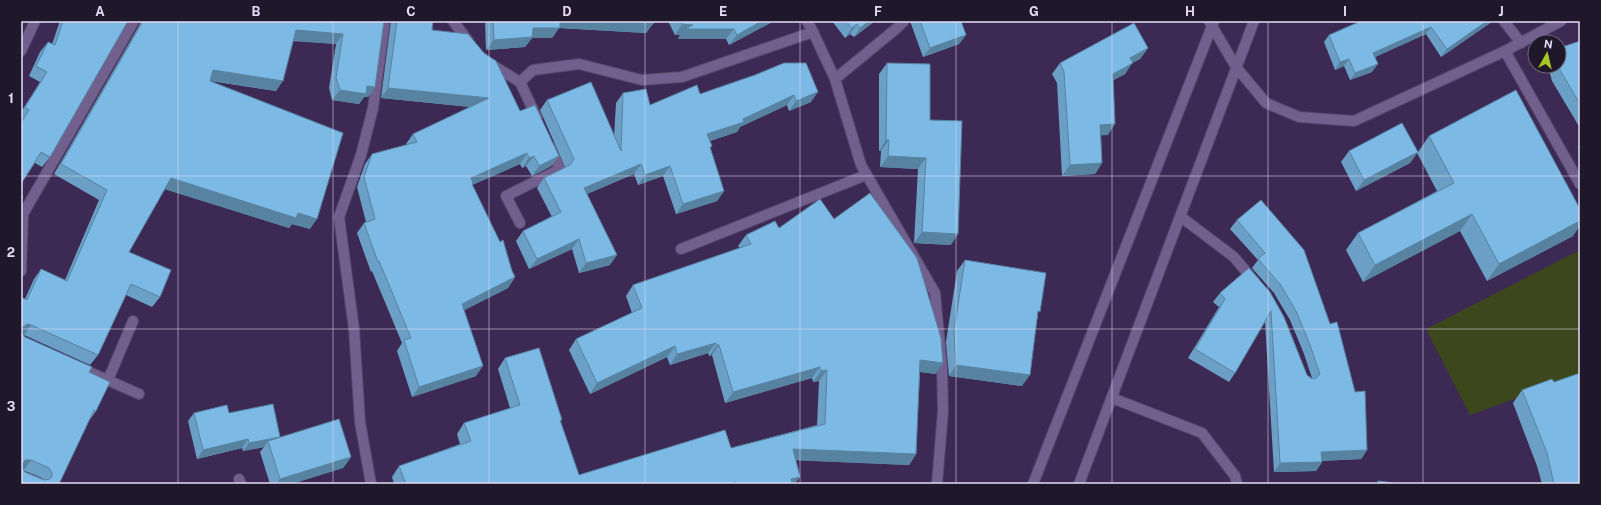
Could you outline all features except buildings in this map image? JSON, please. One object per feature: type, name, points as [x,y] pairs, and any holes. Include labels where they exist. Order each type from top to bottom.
[{"type":"street","points":[[21,51],[35,21]]},
{"type":"street","points":[[21,271],[23,214],[134,21]]},
{"type":"street","points":[[371,484],[360,422],[354,329],[339,217],[361,155],[373,108],[385,21]]},
{"type":"street","points":[[453,21],[474,49]]},
{"type":"street","points":[[807,21],[835,79],[861,165],[935,293],[942,367],[943,411],[937,484]]},
{"type":"street","points":[[1079,484],[1254,21]]},
{"type":"street","points":[[1504,21],[1521,43]]},
{"type":"street","points":[[1211,23],[1236,67],[1266,103],[1299,117],[1354,121],[1505,51],[1561,21]]},
{"type":"street","points":[[835,79],[897,23]]},
{"type":"street","points":[[1033,484],[1211,23]]},
{"type":"street","points":[[520,82],[534,70],[579,64],[642,80],[682,77],[813,32]]},
{"type":"street","points":[[1505,51],[1580,184]]},
{"type":"street","points":[[482,59],[520,82],[540,125]]},
{"type":"street","points":[[520,223],[506,196],[560,169],[546,140]]},
{"type":"street","points":[[681,249],[866,175]]},
{"type":"street","points":[[1181,217],[1234,257],[1259,286]]},
{"type":"street","points":[[108,380],[133,321]]},
{"type":"street","points":[[72,364],[139,394]]},
{"type":"street","points":[[1112,398],[1202,433],[1235,476],[1237,484]]},
{"type":"green space","points":[[1580,250],[1580,375],[1470,415],[1426,329]]}]
